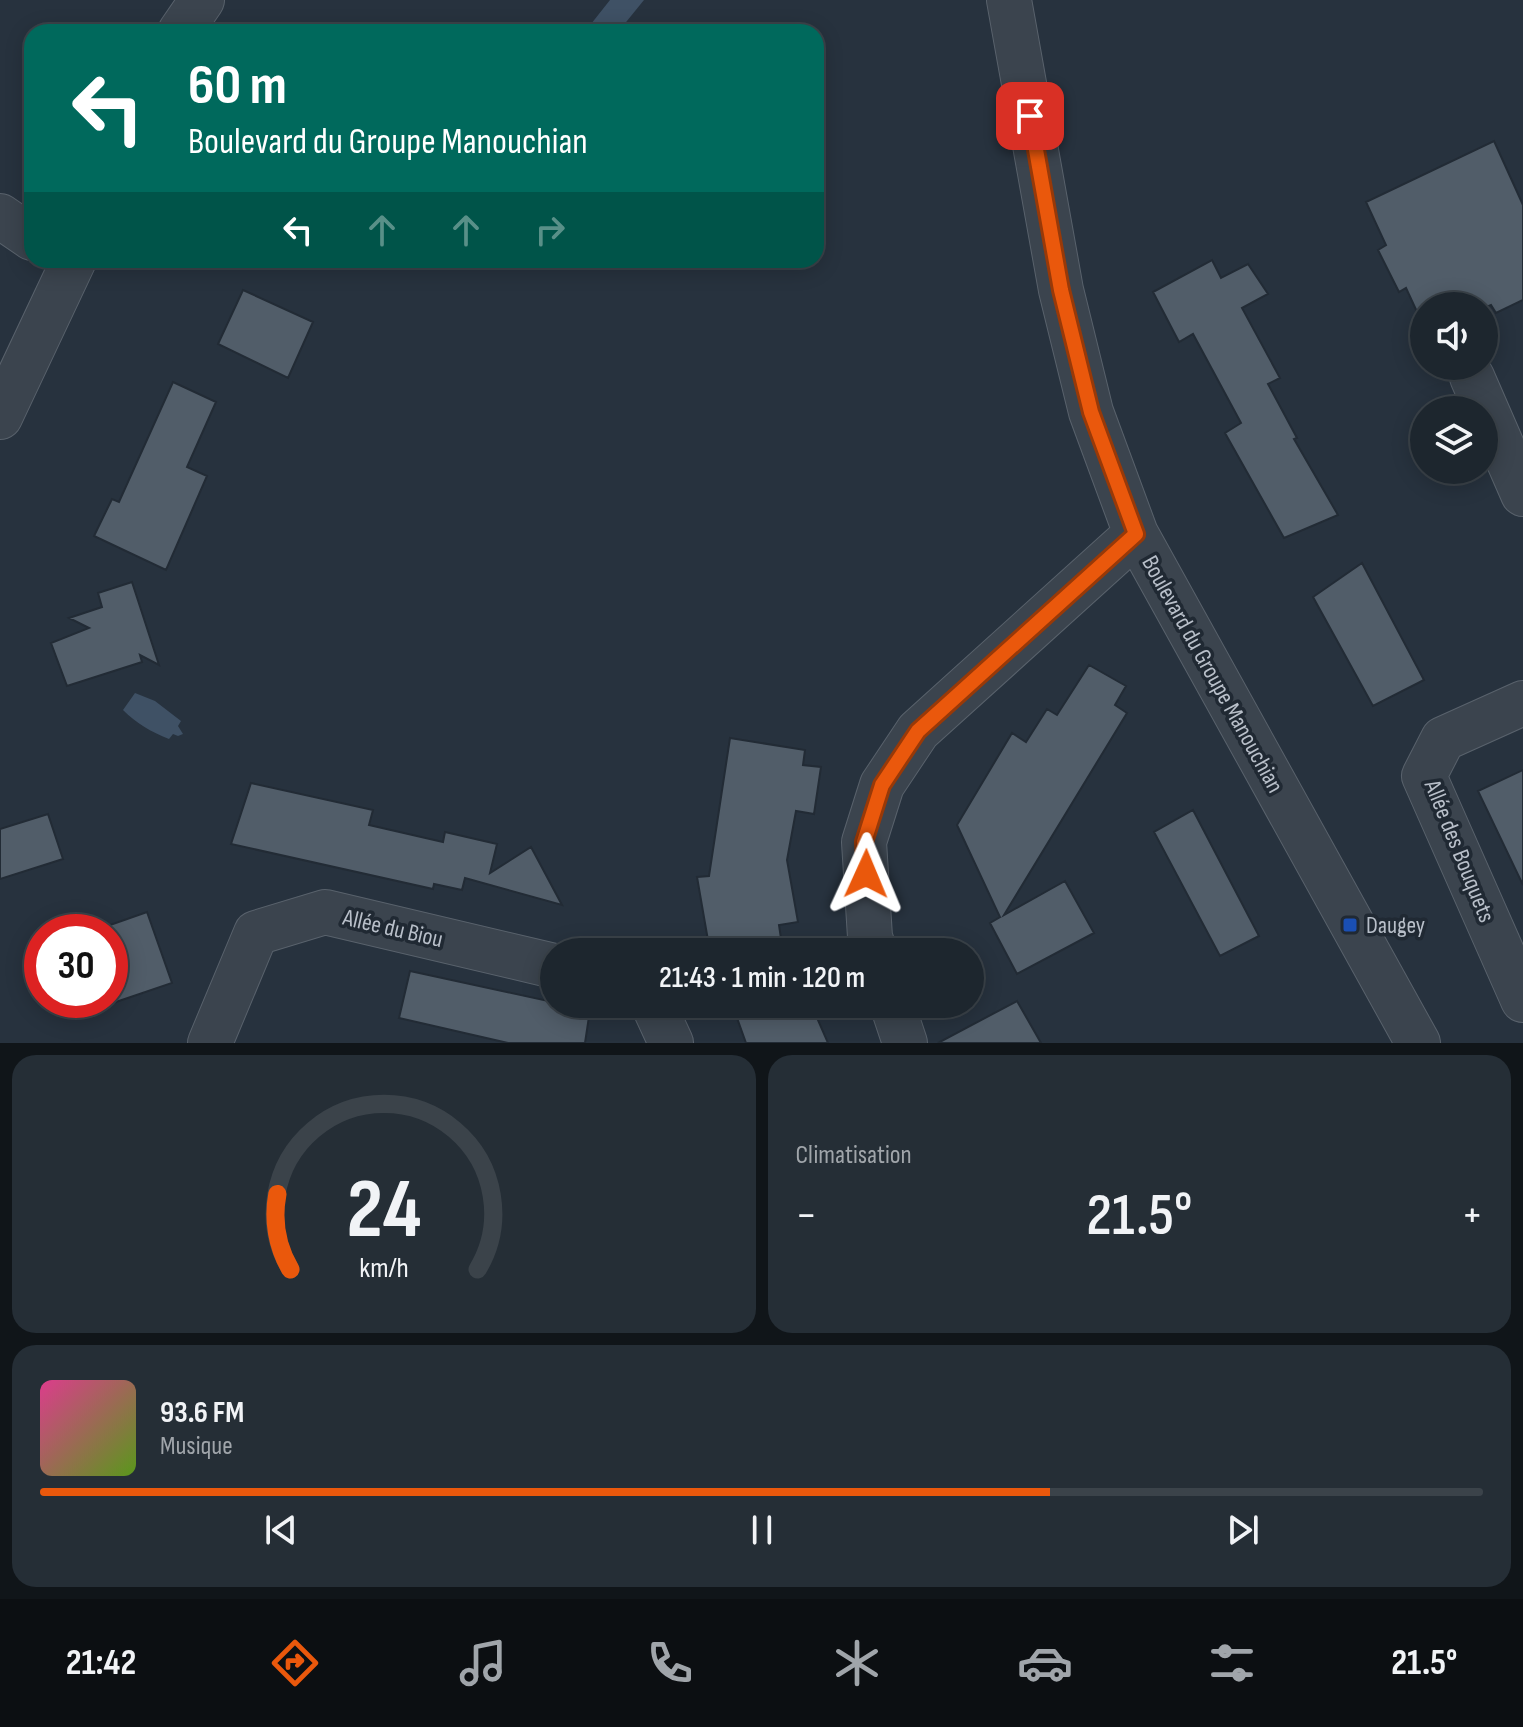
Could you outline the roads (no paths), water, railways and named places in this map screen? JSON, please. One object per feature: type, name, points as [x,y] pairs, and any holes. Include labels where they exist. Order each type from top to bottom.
[{"type":"street","points":[[186,24],[202,0]]},
{"type":"street","name":"Boulevard du Groupe Manouchian","points":[[1009,0],[1065,305],[1091,412],[1136,534],[1418,1043]]},
{"type":"street","points":[[0,216],[24,232]]},
{"type":"street","points":[[0,417],[67,268]]},
{"type":"street","points":[[1473,380],[1523,494]]},
{"type":"street","points":[[870,938],[864,842],[882,785],[918,731],[1136,534]]},
{"type":"street","name":"Allée des Bouquets","points":[[1523,703],[1443,739],[1424,776],[1523,1000]]},
{"type":"street","name":"Allée du Biou","points":[[210,1043],[256,933],[325,912],[540,963]]},
{"type":"street","points":[[659,1018],[671,1043]]},
{"type":"street","points":[[897,1018],[905,1043]]},
{"type":"water","points":[[610,0],[644,0],[624,24],[591,24]]},
{"type":"water","points":[[135,693],[155,701],[181,721],[178,726],[183,734],[173,734],[169,739],[128,715],[123,710]]},
{"type":"place","name":"Daugey","points":[[1350,925]]}]
